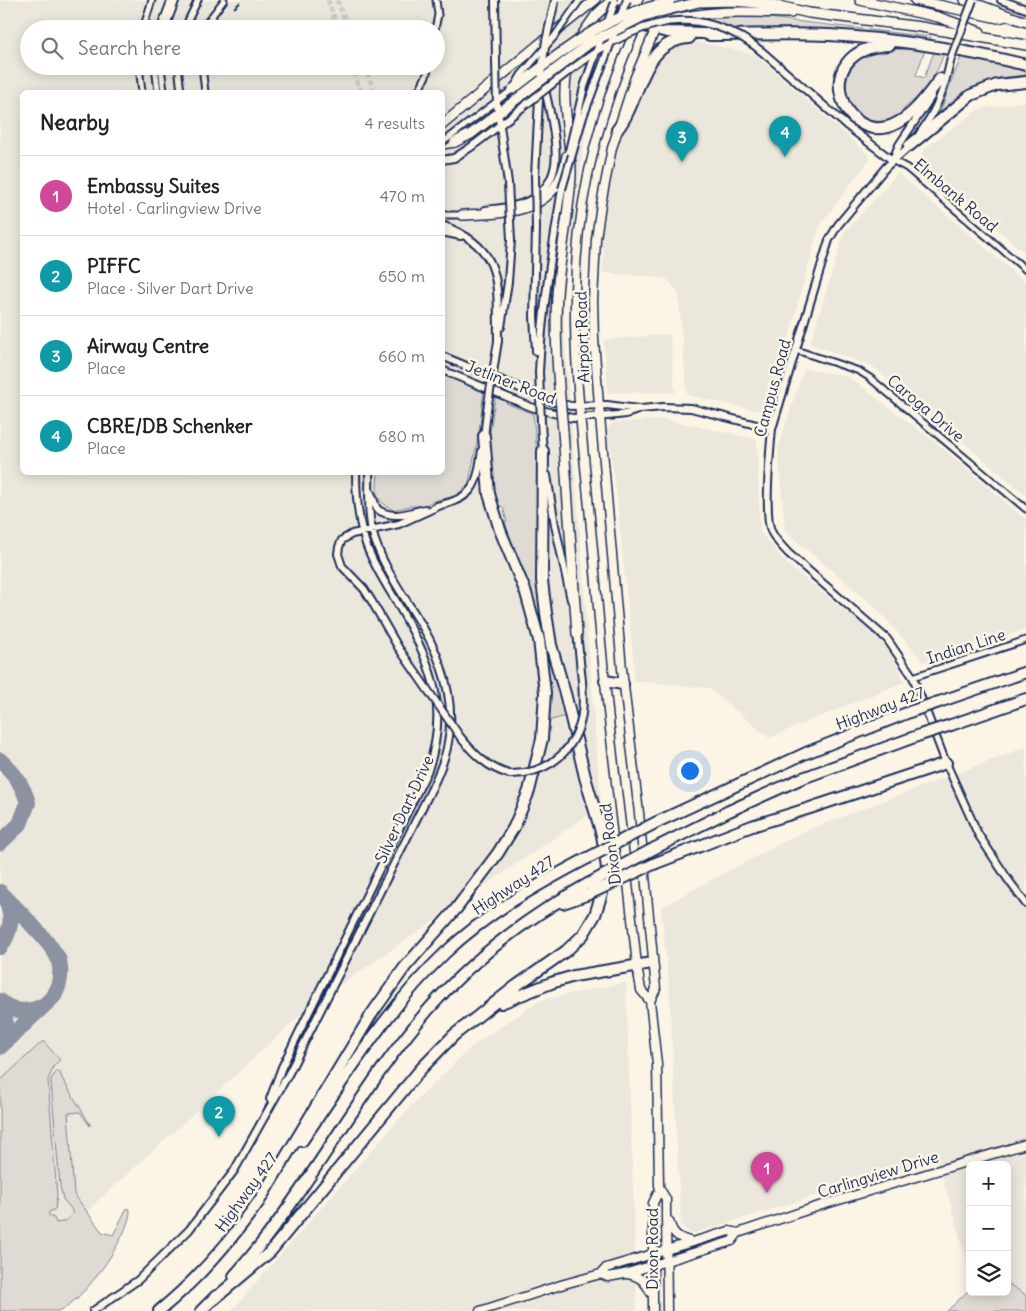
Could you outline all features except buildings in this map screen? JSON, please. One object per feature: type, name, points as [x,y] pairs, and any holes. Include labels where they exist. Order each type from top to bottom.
[{"type":"highway","points":[[445,123],[595,0]]},
{"type":"highway","points":[[577,634],[559,388],[556,310],[558,275],[570,192],[571,159],[565,96],[566,79],[570,60],[588,25],[596,15],[615,0]]},
{"type":"highway","points":[[860,0],[938,17],[1004,40]]},
{"type":"highway","points":[[915,0],[998,18],[1007,16]]},
{"type":"highway","points":[[965,0],[1026,22]]},
{"type":"highway","points":[[445,144],[455,142],[471,134],[590,43],[644,16],[699,2]]},
{"type":"highway","points":[[513,90],[555,55],[593,30],[613,20],[651,6],[668,3],[751,2],[770,4],[809,13]]},
{"type":"highway","points":[[638,24],[657,26],[687,16],[716,12],[809,13],[921,26],[1026,45]]},
{"type":"highway","points":[[657,26],[667,32],[704,33],[710,35],[827,35],[911,43],[942,47],[1026,65]]},
{"type":"highway","points":[[617,130],[622,125],[634,96],[658,50],[672,41],[687,38],[704,38],[710,35]]},
{"type":"highway","points":[[911,43],[868,48],[850,59],[842,73],[839,85],[840,96],[848,112],[857,120],[870,126],[882,127],[893,125],[914,110],[940,79]]},
{"type":"highway","points":[[910,146],[971,95],[997,85],[1026,82]]},
{"type":"highway","points":[[462,215],[513,212],[542,200],[555,188],[562,175],[569,134]]},
{"type":"highway","points":[[258,1203],[371,1015],[405,967],[456,908],[498,853],[514,827],[529,791],[542,739],[544,693],[539,640],[526,593],[500,530],[490,494],[484,436]]},
{"type":"highway","points":[[201,1311],[270,1252],[427,1063],[454,1034],[493,1006],[516,986],[566,951],[583,935],[597,908],[602,893],[606,868],[602,835],[585,777],[552,645],[542,581],[543,451]]},
{"type":"highway","name":"Highway 427","points":[[158,1311],[209,1265],[224,1248],[399,1004],[427,971],[468,933],[490,916],[584,860],[657,822],[806,753],[912,711],[1026,672]]},
{"type":"highway","points":[[605,680],[623,684]]},
{"type":"highway","points":[[588,889],[656,848],[729,811],[800,779],[1026,699]]},
{"type":"highway","points":[[213,1300],[238,1272],[274,1225],[396,1050],[447,988],[487,951],[543,910],[588,889],[752,826],[946,763]]},
{"type":"highway","points":[[493,1006],[574,976],[652,963]]},
{"type":"main road","name":"Airport Road","points":[[605,680],[580,406],[574,313],[576,265],[581,211],[590,162],[603,113],[616,75],[648,0]]},
{"type":"main road","name":"Airport Road","points":[[623,684],[599,405],[593,312],[595,253],[604,187],[617,130],[635,77],[668,0]]},
{"type":"main road","name":"Dixon Road","points":[[605,680],[637,966],[641,990],[650,1001]]},
{"type":"main road","name":"Dixon Road","points":[[623,684],[656,989],[650,1001],[657,1064],[660,1189],[653,1203],[653,1311]]},
{"type":"main road","name":"Carlingview Drive","points":[[601,1274],[606,1268],[729,1231],[738,1233],[1026,1144]]},
{"type":"main road","name":"Dixon Road","points":[[660,1189],[666,1199],[667,1311]]},
{"type":"main road","points":[[666,1211],[673,1233],[683,1240],[693,1242]]},
{"type":"main road","name":"Carlingview Drive","points":[[480,1311],[601,1274],[608,1276],[624,1274],[732,1241],[738,1233]]},
{"type":"main road","points":[[624,1274],[638,1276],[644,1280],[652,1295]]},
{"type":"street","points":[[146,20],[152,0]]},
{"type":"street","points":[[164,20],[172,0]]},
{"type":"street","points":[[169,20],[176,0]]},
{"type":"street","points":[[187,20],[197,0]]},
{"type":"street","points":[[209,20],[224,0]]},
{"type":"street","points":[[213,20],[224,0]]},
{"type":"street","points":[[436,0],[438,8],[436,20]]},
{"type":"street","points":[[370,486],[377,509],[387,515],[398,515],[457,501],[471,489],[480,467],[487,410],[508,282],[511,240],[508,183],[497,105],[495,0]]},
{"type":"street","points":[[441,505],[398,524],[348,536],[342,540],[339,547],[339,558],[344,568],[364,589],[398,647],[461,738],[489,765],[499,771],[509,774],[531,773],[544,768],[564,752],[573,741],[579,727],[582,706],[582,680],[577,634],[564,562],[555,525],[543,451],[534,316],[536,228],[534,176],[541,74],[555,0]]},
{"type":"street","points":[[445,142],[513,90],[521,75],[554,36],[580,0]]},
{"type":"street","points":[[539,372],[541,327],[555,228],[572,134],[584,87],[615,0]]},
{"type":"street","points":[[562,189],[586,107],[627,0]]},
{"type":"street","points":[[951,58],[973,0]]},
{"type":"street","points":[[1001,0],[1026,9]]},
{"type":"street","points":[[445,159],[462,154],[588,57],[619,39],[657,26],[697,23],[728,30],[745,38],[846,125],[892,160]]},
{"type":"street","name":"Campus Road","points":[[892,160],[899,145],[928,102],[951,58]]},
{"type":"street","name":"Campus Road","points":[[951,58],[946,85],[935,110],[910,146],[892,160],[836,228],[829,240],[772,429],[769,453],[768,518],[774,536],[788,553],[887,639],[914,677],[946,763],[978,834],[1026,904]]},
{"type":"street","points":[[445,215],[462,215],[521,203],[536,196],[549,182],[556,167],[557,152],[548,97],[541,74]]},
{"type":"street","points":[[140,75],[142,90]]},
{"type":"street","points":[[157,75],[159,90]]},
{"type":"street","points":[[162,75],[164,90]]},
{"type":"street","points":[[178,75],[180,90]]},
{"type":"street","points":[[179,75],[181,90]]},
{"type":"street","points":[[178,82],[180,75]]},
{"type":"street","points":[[203,75],[205,90]]},
{"type":"street","points":[[419,90],[426,75]]},
{"type":"street","name":"Elmbank Road","points":[[892,160],[906,168],[1026,270]]},
{"type":"street","points":[[445,226],[461,232],[478,244],[488,258],[495,275],[498,341]]},
{"type":"street","points":[[445,233],[457,235],[478,244]]},
{"type":"street","name":"Caroga Drive","points":[[796,350],[859,371],[870,378],[1026,509]]},
{"type":"street","name":"Jetliner Road","points":[[445,357],[554,402],[571,406],[599,405],[642,409]]},
{"type":"street","name":"Jetliner Road","points":[[445,371],[531,407],[564,416],[600,417],[626,414],[642,409]]},
{"type":"street","points":[[642,409],[691,408],[772,429]]},
{"type":"street","name":"Silver Dart Drive","points":[[264,1116],[282,1067],[428,770],[437,740],[438,715],[435,686],[419,645],[383,580],[367,546],[362,532],[358,509],[356,475]]},
{"type":"street","name":"Silver Dart Drive","points":[[93,1311],[138,1280],[189,1230],[234,1171],[290,1073],[432,788],[447,748],[450,718],[444,673],[434,648],[385,564],[372,530],[368,506],[369,475]]},
{"type":"street","name":"Indian Line","points":[[914,677],[1026,640]]},
{"type":"street","points":[[359,910],[368,915]]},
{"type":"shaded area","points":[[0,0],[604,0],[562,302],[601,806],[314,1003],[0,1291]]},
{"type":"shaded area","points":[[728,16],[760,17],[931,37],[930,40],[850,33],[737,30],[705,20],[707,18]]},
{"type":"shaded area","points":[[694,41],[756,55],[871,157],[819,227],[768,413],[687,395],[678,292],[666,278],[602,273],[604,249],[600,248],[608,189],[611,172],[627,120],[662,52],[679,42]]},
{"type":"shaded area","points":[[892,49],[925,50],[916,75],[924,78],[934,52],[944,53],[930,82],[921,94],[898,116],[881,121],[866,118],[854,109],[847,96],[847,81],[853,67],[868,55]]},
{"type":"shaded area","points":[[962,54],[1026,69],[1026,75],[999,78],[969,89],[940,112]]},
{"type":"shaded area","points":[[1026,101],[1026,254],[919,160],[925,148],[979,109]]},
{"type":"shaded area","points":[[898,173],[1026,283],[1026,495],[872,366],[810,344],[844,233]]},
{"type":"shaded area","points":[[670,334],[675,393],[608,393],[604,340]]},
{"type":"shaded area","points":[[804,368],[849,377],[945,450],[1026,520],[1026,629],[924,662],[875,607],[785,531],[778,448]]},
{"type":"shaded area","points":[[445,375],[484,388],[479,433],[468,487],[466,486],[457,496],[437,500],[422,506],[410,506],[393,510],[379,499],[378,475],[445,475]]},
{"type":"shaded area","points":[[496,393],[508,404],[533,414],[537,452],[538,590],[545,634],[566,714],[566,716],[548,721],[546,655],[540,623],[531,591],[505,522],[507,522],[503,507],[498,505],[493,479],[490,435]]},
{"type":"shaded area","points":[[663,419],[757,439],[760,532],[788,565],[879,638],[898,665],[904,682],[769,738],[709,688],[633,681],[634,666],[616,489],[607,430],[613,423]]},
{"type":"shaded area","points":[[1026,747],[1026,1295],[1011,1286],[1011,1161],[966,1161],[966,1257],[935,1157],[903,1169],[692,1234],[681,1226],[669,985],[661,907],[802,832]]},
{"type":"shaded area","points":[[626,982],[637,1311],[231,1311],[409,1108],[472,1046],[541,1000]]},
{"type":"shaded area","points":[[43,1041],[60,1060],[54,1065],[48,1080],[57,1195],[55,1209],[49,1212],[49,1216],[54,1218],[56,1223],[66,1221],[72,1214],[72,1210],[63,1199],[60,1186],[51,1083],[51,1079],[57,1071],[59,1071],[90,1124],[90,1126],[80,1112],[68,1113],[74,1194],[102,1232],[113,1235],[127,1208],[130,1209],[123,1234],[104,1266],[92,1282],[68,1306],[58,1311],[0,1311],[0,1081]]},
{"type":"shaded area","points":[[1011,1286],[1026,1295],[1026,1311],[947,1311],[966,1293],[966,1296],[1011,1296]]},
{"type":"taxiway","points":[[0,760],[17,780],[28,803],[20,824],[0,843]]},
{"type":"taxiway","points":[[0,892],[50,946],[59,961],[60,970],[59,984],[54,996],[0,1047]]},
{"type":"taxiway","points":[[0,947],[7,936],[11,919],[6,901]]},
{"type":"taxiway","points":[[0,1001],[10,1008],[20,1011],[37,1009],[42,1006]]},
{"type":"taxiway","points":[[0,1004],[4,1013],[5,1024],[0,1044]]},
{"type":"tunnel","points":[[328,0],[335,20]]},
{"type":"tunnel","points":[[337,0],[345,20]]},
{"type":"tunnel","points":[[354,75],[360,90]]},
{"type":"tunnel","points":[[368,75],[374,90]]},
{"type":"railway","points":[[234,8],[243,0]]},
{"type":"place","name":"CBRE/DB Schenker","points":[[785,157]]},
{"type":"place","name":"Airway Centre","points":[[682,162]]},
{"type":"place","name":"PIFFC","points":[[219,1137]]},
{"type":"place","name":"Embassy Suites","points":[[767,1193]]}]
